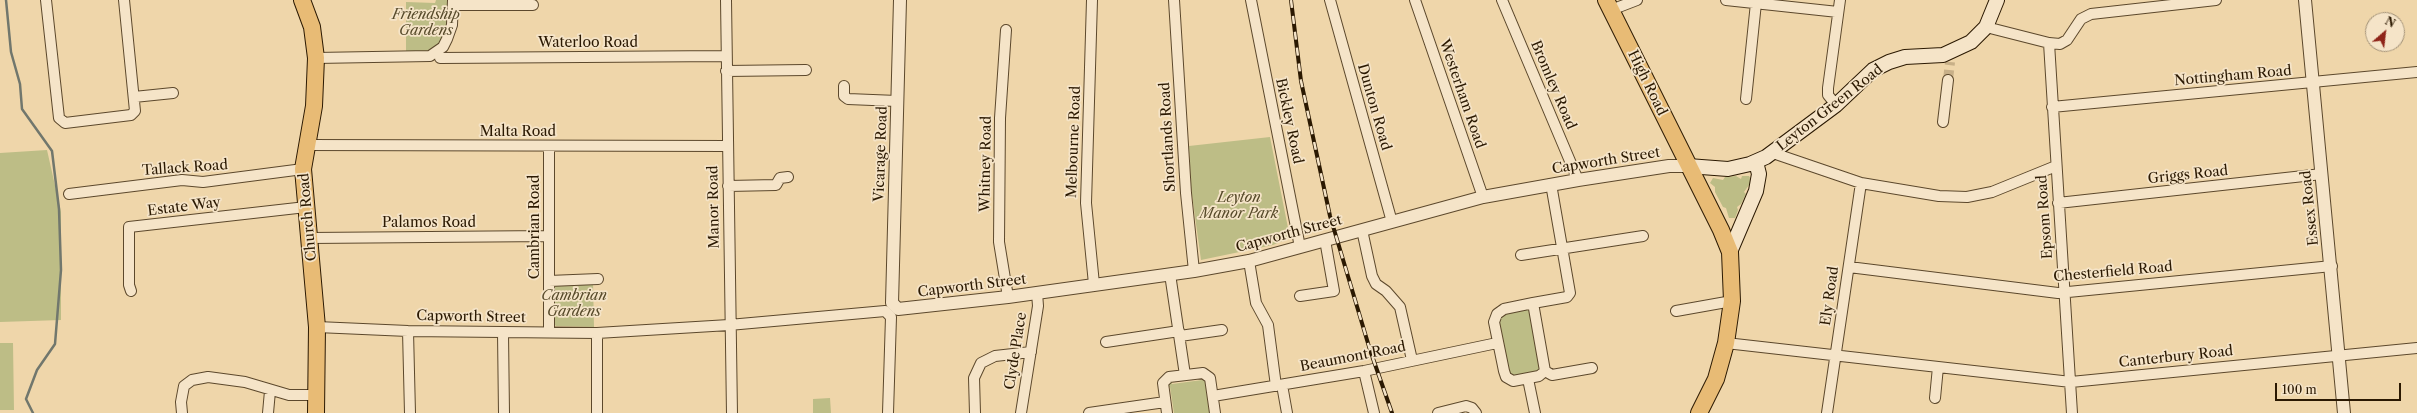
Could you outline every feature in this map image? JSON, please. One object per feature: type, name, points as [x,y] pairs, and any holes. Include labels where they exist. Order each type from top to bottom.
[{"type":"main road","name":"Church Road","points":[[302,0],[312,27],[316,58],[314,106],[303,169],[317,327],[315,395],[316,413]]},
{"type":"main road","name":"Leyton Green Road","points":[[1688,166],[1728,169],[1756,162],[1773,153],[1836,105],[1873,70],[1889,62],[1905,57],[1947,58],[1971,42],[1986,27],[1997,0]]},
{"type":"main road","name":"High Road","points":[[1608,5],[1721,230],[1730,252],[1732,301],[1726,343],[1716,379],[1700,413]]},
{"type":"main road","points":[[1730,252],[1756,191],[1759,174],[1756,162]]},
{"type":"main road","points":[[1721,230],[1740,226]]},
{"type":"street","points":[[46,0],[59,118],[65,123],[132,115],[135,111],[124,0]]},
{"type":"street","name":"Manor Road","points":[[726,0],[732,413]]},
{"type":"street","name":"Vicarage Road","points":[[888,413],[900,0]]},
{"type":"street","name":"Melbourne Road","points":[[1092,0],[1086,203],[1094,284]]},
{"type":"street","name":"Shortlands Road","points":[[1174,0],[1186,193],[1194,272]]},
{"type":"street","name":"Bickley Road","points":[[1251,0],[1300,247]]},
{"type":"street","name":"Dunton Road","points":[[1330,0],[1392,222]]},
{"type":"street","name":"Westerham Road","points":[[1415,0],[1483,197]]},
{"type":"street","name":"Bromley Road","points":[[1502,0],[1578,180]]},
{"type":"street","points":[[1608,5],[1637,0]]},
{"type":"street","points":[[1726,0],[1838,12]]},
{"type":"street","points":[[1836,105],[1828,95],[1828,88],[1840,0]]},
{"type":"street","points":[[1986,27],[2049,43],[2060,44],[2067,40],[2078,22],[2091,14],[2216,0]]},
{"type":"street","name":"Essex Road","points":[[2305,0],[2332,266],[2344,413]]},
{"type":"street","points":[[316,58],[430,56],[438,51],[446,42],[452,25],[454,3],[533,5]]},
{"type":"street","points":[[1746,100],[1756,3]]},
{"type":"street","name":"Whitney Road","points":[[1006,30],[1000,118],[999,242],[1008,297]]},
{"type":"street","name":"Epsom Road","points":[[2049,43],[2072,413]]},
{"type":"street","name":"Waterloo Road","points":[[447,55],[726,56]]},
{"type":"street","points":[[726,71],[806,70]]},
{"type":"street","name":"Nottingham Road","points":[[2052,107],[2417,72]]},
{"type":"street","points":[[1943,122],[1948,80]]},
{"type":"street","points":[[844,86],[844,96],[848,100],[897,101]]},
{"type":"street","points":[[134,97],[173,93]]},
{"type":"street","name":"Malta Road","points":[[307,145],[728,146]]},
{"type":"street","name":"Cambrian Road","points":[[549,146],[549,332]]},
{"type":"street","points":[[1773,153],[1861,183],[1939,196],[1966,197],[1992,192],[2056,166]]},
{"type":"street","name":"Capworth Street","points":[[317,327],[408,331],[596,333],[730,325],[884,310],[900,310],[1194,272],[1249,261],[1483,197],[1551,184],[1669,166],[1688,166]]},
{"type":"street","name":"Tallack Road","points":[[69,194],[182,180],[203,182],[303,169]]},
{"type":"street","name":"Griggs Road","points":[[2058,204],[2322,174]]},
{"type":"street","points":[[728,186],[776,185],[780,178],[788,177]]},
{"type":"street","name":"Ely Road","points":[[1827,413],[1861,183]]},
{"type":"street","points":[[1545,371],[1539,376],[1513,381],[1506,377],[1494,322],[1497,314],[1504,309],[1567,297],[1570,293],[1551,184]]},
{"type":"street","name":"Estate Way","points":[[131,291],[129,285],[129,227],[306,207]]},
{"type":"street","points":[[1362,230],[1372,276],[1376,284],[1386,291],[1400,308],[1412,360]]},
{"type":"street","name":"Palamos Road","points":[[310,238],[549,236]]},
{"type":"street","points":[[1521,255],[1643,236]]},
{"type":"street","points":[[1300,296],[1334,291],[1325,240]]},
{"type":"street","points":[[1249,261],[1256,303],[1268,326],[1279,385],[1287,413]]},
{"type":"street","name":"Chesterfield Road","points":[[1849,267],[2058,293],[2332,266]]},
{"type":"street","points":[[1170,274],[1185,375]]},
{"type":"street","points":[[549,281],[598,279]]},
{"type":"street","name":"Clyde Place","points":[[1021,413],[1038,306],[1037,293]]},
{"type":"street","points":[[1676,311],[1732,301]]},
{"type":"street","points":[[1533,304],[1545,371]]},
{"type":"street","points":[[1106,342],[1222,330]]},
{"type":"street","points":[[408,331],[410,413]]},
{"type":"street","points":[[503,333],[504,413]]},
{"type":"street","points":[[596,333],[597,413]]},
{"type":"street","name":"Beaumont Road","points":[[1213,396],[1364,371],[1498,343]]},
{"type":"street","name":"Canterbury Road","points":[[1726,343],[2071,382],[2417,348]]},
{"type":"street","points":[[975,413],[974,378],[981,364],[994,356],[1031,352]]},
{"type":"street","points":[[1545,371],[1552,375],[1592,368]]},
{"type":"street","points":[[1935,398],[1938,368]]},
{"type":"street","points":[[1364,371],[1374,413]]},
{"type":"street","points":[[1167,413],[1163,383],[1169,377],[1203,373],[1210,378],[1215,413]]},
{"type":"street","points":[[182,413],[182,392],[184,386],[192,380],[208,377],[228,379],[289,395],[315,395]]},
{"type":"street","points":[[1528,378],[1535,413]]},
{"type":"street","points":[[268,413],[270,391]]},
{"type":"street","points":[[1089,413],[1165,402]]},
{"type":"street","points":[[1438,413],[1466,406],[1472,408],[1476,413]]},
{"type":"green space","name":"Friendship Gardens","points":[[436,0],[449,0],[447,25],[440,44],[425,53],[406,52],[406,2],[435,3]]},
{"type":"green space","name":"Leyton Manor Park","points":[[1270,137],[1290,238],[1273,245],[1201,260],[1191,188],[1189,146]]},
{"type":"green space","points":[[47,150],[61,212],[61,320],[0,322],[0,153]]},
{"type":"green space","points":[[1736,176],[1741,179],[1742,176],[1749,176],[1752,181],[1744,192],[1746,194],[1741,204],[1737,207],[1738,210],[1735,218],[1729,218],[1726,208],[1723,207],[1715,192],[1715,187],[1710,183],[1713,178],[1723,180],[1725,177]]},
{"type":"green space","name":"Cambrian Gardens","points":[[593,282],[594,327],[556,326],[553,323],[553,283]]},
{"type":"green space","points":[[1533,303],[1545,371],[1506,377],[1497,314]]},
{"type":"green space","points":[[0,343],[13,343],[14,410],[0,410]]},
{"type":"green space","points":[[1202,377],[1207,381],[1205,381],[1209,411],[1212,413],[1174,413],[1170,387],[1167,387],[1169,382],[1172,382],[1172,384],[1202,380]]},
{"type":"green space","points":[[830,398],[831,413],[813,413],[813,399]]},
{"type":"waterway","points":[[6,0],[11,52],[20,84],[22,109],[52,151],[59,209],[61,270],[55,344],[37,370],[26,399],[33,413]]},
{"type":"tunnel","points":[[1948,80],[1950,62]]},
{"type":"railway","points":[[1291,0],[1301,81],[1330,216],[1370,350],[1392,413]]}]
